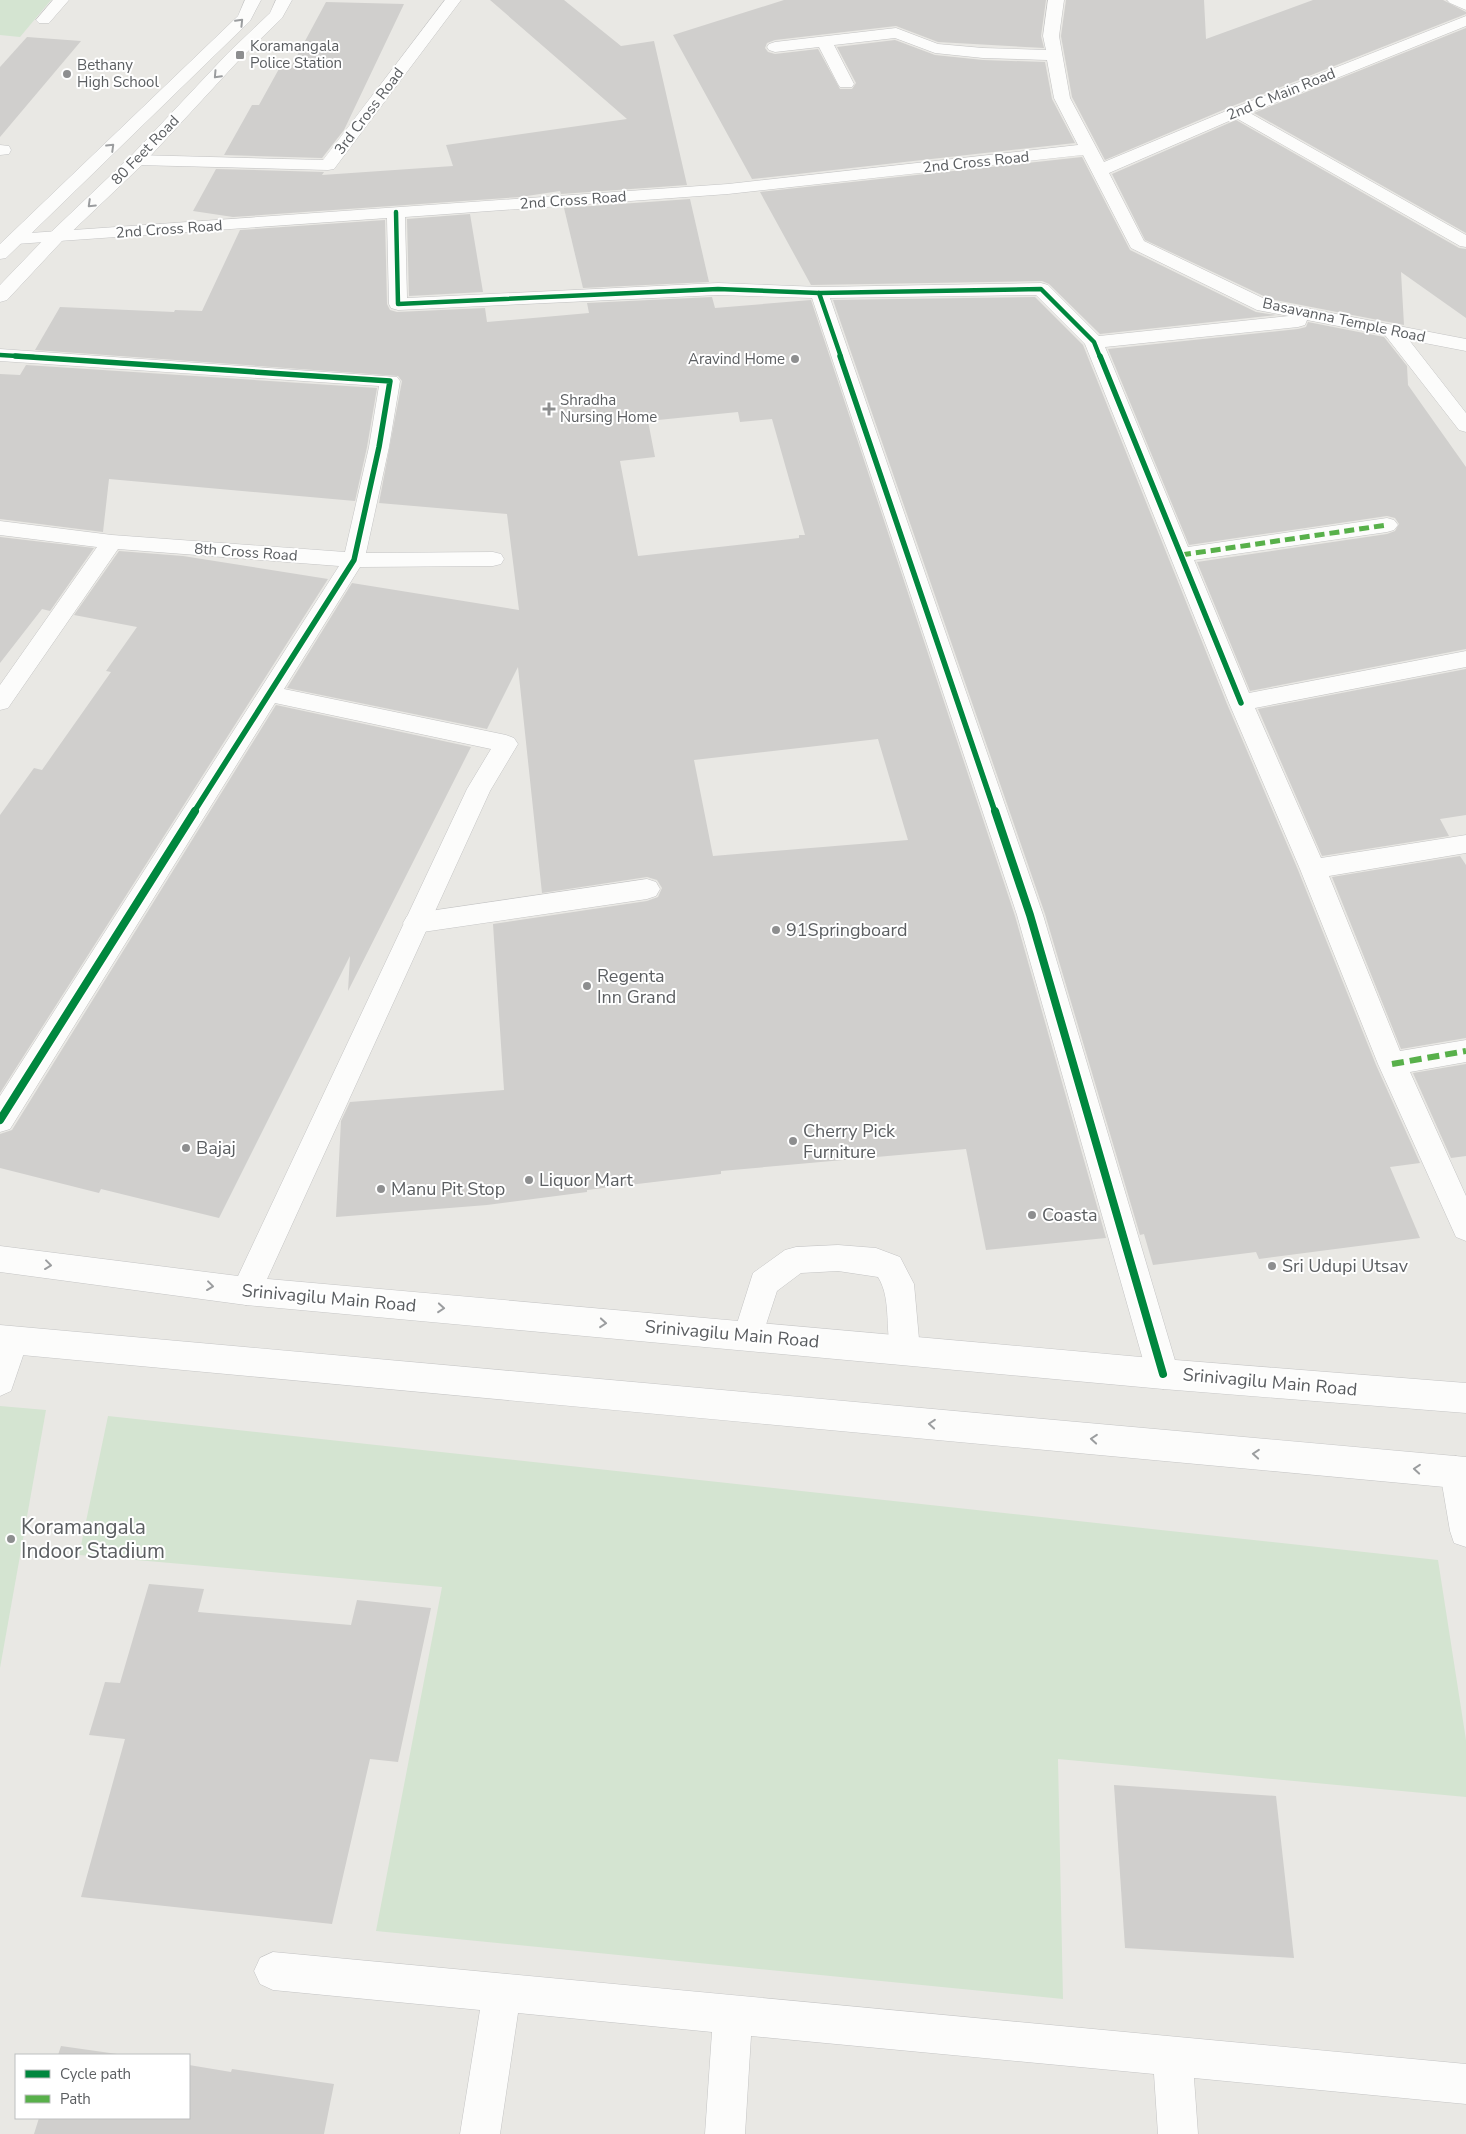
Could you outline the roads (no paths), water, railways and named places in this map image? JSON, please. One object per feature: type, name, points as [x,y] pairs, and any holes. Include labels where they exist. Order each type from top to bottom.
[{"type":"street","points":[[44,20],[61,0]]},
{"type":"street","name":"80 Feet Road","points":[[0,254],[245,18],[253,0]]},
{"type":"street","name":"80 Feet Road","points":[[0,296],[56,237],[137,160],[234,56],[276,15],[284,0]]},
{"type":"street","name":"3rd Cross Road","points":[[137,160],[328,165],[453,0]]},
{"type":"street","name":"Basavanna Temple Road","points":[[1056,0],[1051,36],[1062,98],[1137,244],[1264,306],[1466,346]]},
{"type":"street","points":[[1455,0],[1466,5]]},
{"type":"street","name":"2nd C Main Road","points":[[1098,171],[1237,112],[1466,20]]},
{"type":"street","points":[[775,48],[896,33],[935,48],[983,53],[1054,55]]},
{"type":"street","points":[[825,42],[846,84]]},
{"type":"street","points":[[1237,112],[1466,242]]},
{"type":"street","name":"2nd Cross Road","points":[[16,239],[728,189],[1088,149]]},
{"type":"street","points":[[396,212],[398,304],[718,289],[819,293],[1041,289],[1094,342],[1241,703],[1313,869],[1392,1064],[1466,1228]]},
{"type":"street","points":[[819,293],[1030,915],[1164,1374]]},
{"type":"street","points":[[1094,342],[1327,318]]},
{"type":"street","points":[[1392,331],[1466,426]]},
{"type":"street","points":[[0,355],[390,381],[379,446],[354,560],[0,1120]]},
{"type":"street","points":[[1181,556],[1387,525]]},
{"type":"street","name":"8th Cross Road","points":[[0,528],[112,542],[354,560],[493,559]]},
{"type":"street","points":[[0,702],[112,542]]},
{"type":"street","points":[[1241,703],[1466,659]]},
{"type":"street","points":[[246,1291],[416,923],[480,789],[506,744],[269,694]]},
{"type":"street","points":[[1313,869],[1466,844]]},
{"type":"street","points":[[416,923],[647,889]]},
{"type":"street","points":[[1392,1064],[1466,1052]]},
{"type":"street","points":[[748,1336],[764,1282],[796,1260],[838,1258],[876,1262],[889,1267],[899,1284],[905,1350]]},
{"type":"street","name":"Srinivagilu Main Road","points":[[0,1259],[246,1291],[1164,1374],[1466,1398]]},
{"type":"street","points":[[0,1381],[7,1340],[1461,1473],[1466,1531]]},
{"type":"street","points":[[272,1971],[1466,2084]]},
{"type":"street","points":[[480,2134],[502,1993]]},
{"type":"street","points":[[725,2134],[734,2015]]},
{"type":"street","points":[[1174,2057],[1178,2134]]},
{"type":"place","name":"Koramangala Police Station","points":[[240,55]]},
{"type":"place","name":"Bethany High School","points":[[67,74]]},
{"type":"place","name":"Aravind Home","points":[[795,359]]},
{"type":"place","name":"Shradha Nursing Home","points":[[549,409]]},
{"type":"place","name":"91Springboard","points":[[776,930]]},
{"type":"place","name":"Regenta Inn Grand","points":[[587,986]]},
{"type":"place","name":"Cherry Pick Furniture","points":[[793,1141]]},
{"type":"place","name":"Bajaj","points":[[186,1148]]},
{"type":"place","name":"Liquor Mart","points":[[529,1180]]},
{"type":"place","name":"Manu Pit Stop","points":[[381,1189]]},
{"type":"place","name":"Coasta","points":[[1032,1215]]},
{"type":"place","name":"Sri Udupi Utsav","points":[[1272,1266]]},
{"type":"place","name":"Koramangala Indoor Stadium","points":[[11,1539]]}]
